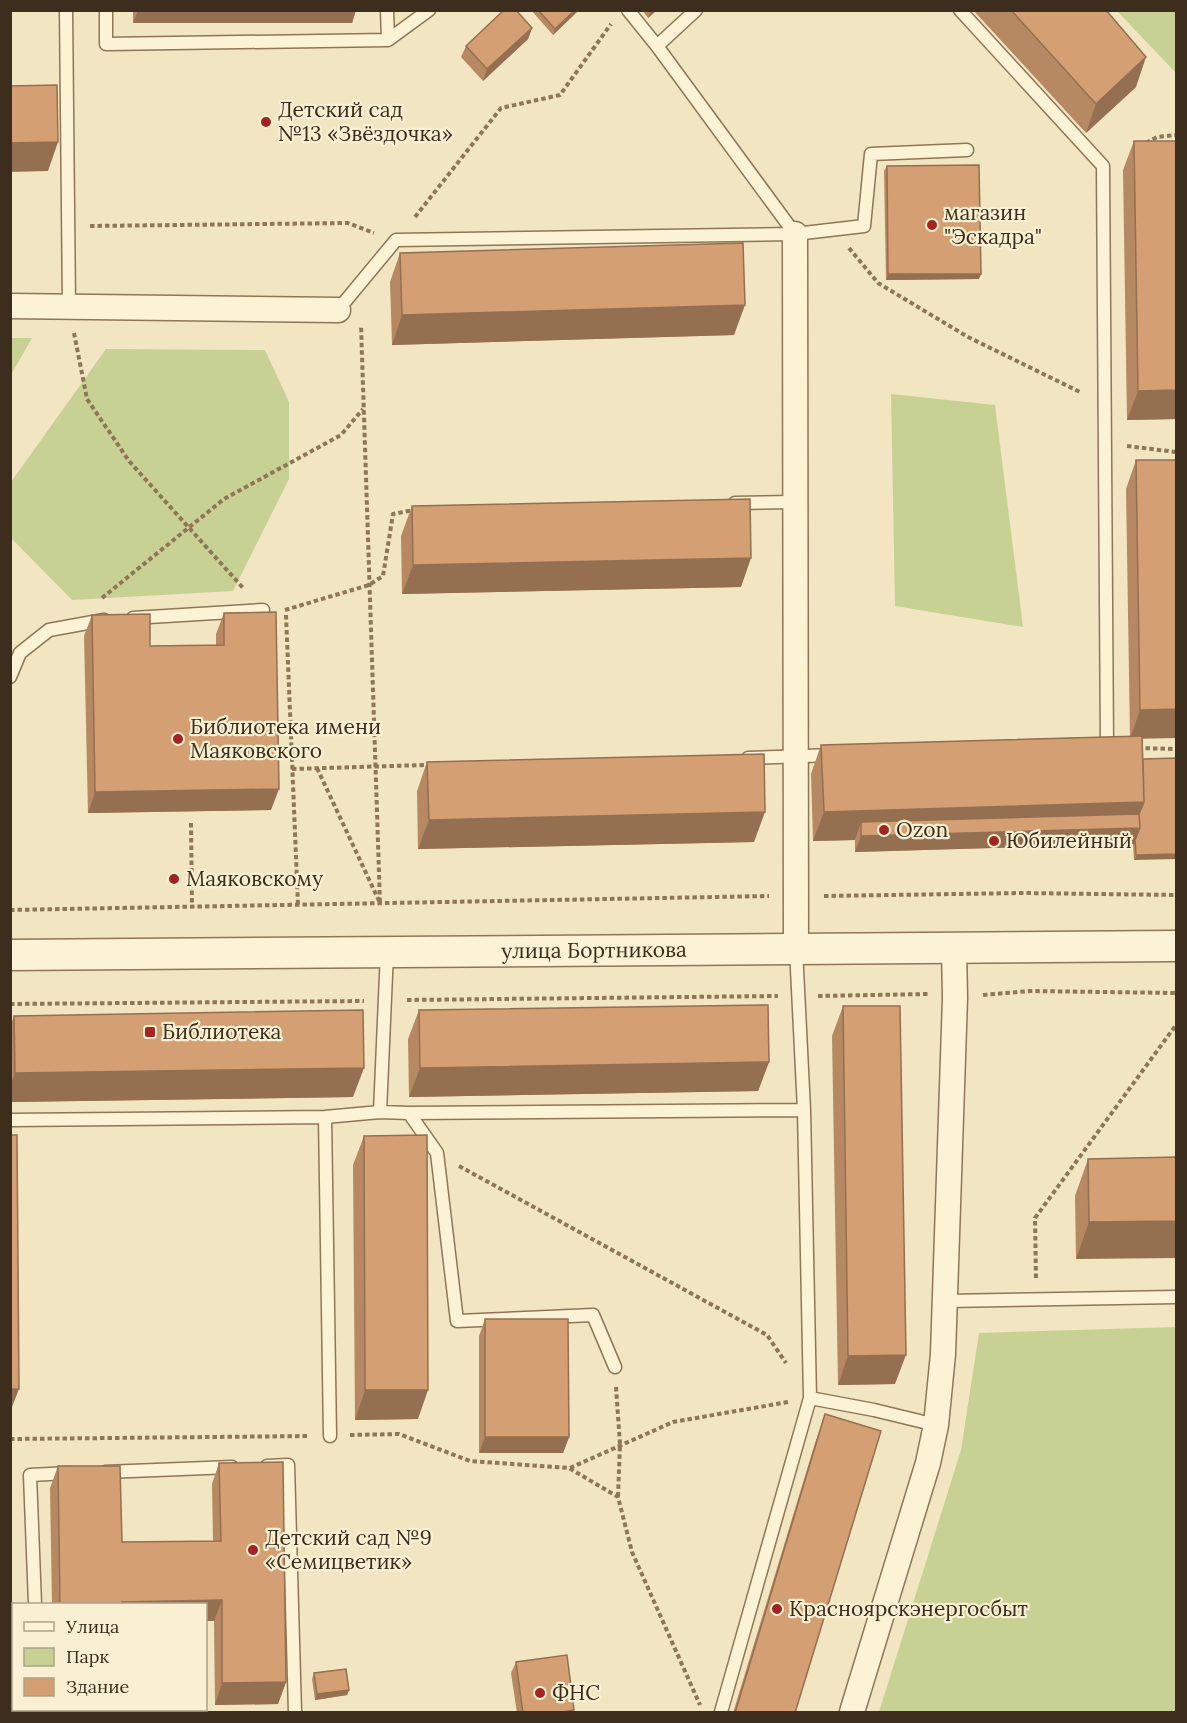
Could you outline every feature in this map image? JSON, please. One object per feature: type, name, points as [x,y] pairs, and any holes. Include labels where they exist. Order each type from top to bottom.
[{"type":"street","points":[[795,234],[796,949]]},
{"type":"street","points":[[10,306],[338,310]]},
{"type":"street","name":"улица Бортникова","points":[[10,956],[1176,946]]},
{"type":"street","points":[[852,1713],[928,1463],[936,1425],[946,1301],[955,998],[954,948]]},
{"type":"lane","points":[[66,10],[60,97],[68,226],[69,307]]},
{"type":"lane","points":[[106,10],[106,44],[388,40],[429,10]]},
{"type":"lane","points":[[387,10],[388,40]]},
{"type":"lane","points":[[628,10],[795,234]]},
{"type":"lane","points":[[657,46],[696,10]]},
{"type":"lane","points":[[960,10],[1103,166],[1107,747],[1084,747]]},
{"type":"lane","points":[[338,310],[396,240],[795,234],[864,226],[871,154],[967,150]]},
{"type":"lane","points":[[724,503],[794,502]]},
{"type":"lane","points":[[10,677],[20,653],[49,630],[106,619],[263,610]]},
{"type":"lane","points":[[735,758],[841,755]]},
{"type":"lane","points":[[721,1713],[810,1398],[804,1110],[796,949]]},
{"type":"lane","points":[[380,1112],[387,952]]},
{"type":"lane","points":[[10,1120],[325,1117],[380,1112],[804,1110]]},
{"type":"lane","points":[[409,1113],[437,1153],[457,1321],[593,1316],[615,1367]]},
{"type":"lane","points":[[325,1117],[330,1436]]},
{"type":"lane","points":[[946,1301],[1176,1297]]},
{"type":"lane","points":[[810,1398],[936,1425]]},
{"type":"lane","points":[[35,1603],[30,1475],[288,1465],[295,1713]]},
{"type":"path","points":[[68,226],[348,223],[396,240],[501,108],[560,95],[615,20]]},
{"type":"path","points":[[1103,166],[1157,137],[1176,135]]},
{"type":"path","points":[[833,229],[878,282],[968,337],[1081,392],[1105,412]]},
{"type":"path","points":[[360,283],[380,903]]},
{"type":"path","points":[[66,626],[224,499],[341,435],[363,409]]},
{"type":"path","points":[[1105,447],[1132,446],[1176,452]]},
{"type":"path","points":[[285,610],[369,585],[383,576],[393,514],[420,509]]},
{"type":"path","points":[[1107,747],[1176,749]]},
{"type":"path","points":[[292,769],[425,765]]},
{"type":"path","points":[[317,768],[380,903]]},
{"type":"path","points":[[191,823],[192,907]]},
{"type":"path","points":[[10,910],[1022,893],[1176,895]]},
{"type":"path","points":[[10,1004],[929,994],[955,998],[1030,991],[1176,993]]},
{"type":"path","points":[[1036,1300],[1035,1218],[1176,1025]]},
{"type":"path","points":[[437,1153],[767,1335],[810,1398],[673,1422],[569,1468],[618,1497]]},
{"type":"path","points":[[615,1367],[620,1444],[618,1497],[632,1552],[704,1713]]},
{"type":"green space","points":[[1117,11],[1176,11],[1176,73]]},
{"type":"green space","points":[[10,338],[32,338],[11,375]]},
{"type":"green space","points":[[106,349],[265,350],[289,402],[289,479],[233,591],[72,600],[11,538],[11,482]]},
{"type":"green space","points":[[891,394],[995,405],[1023,627],[895,606]]},
{"type":"green space","points":[[1176,1327],[1176,1712],[879,1712],[961,1450],[979,1333]]},
{"type":"building","points":[[504,10],[516,10],[532,28],[487,69],[466,46]]},
{"type":"building","points":[[538,10],[575,10],[555,29]]},
{"type":"building","points":[[1011,10],[1106,10],[1146,57],[1096,104]]},
{"type":"building","points":[[57,85],[58,142],[10,143],[10,86]]},
{"type":"building","points":[[1134,141],[1176,141],[1176,390],[1138,391]]},
{"type":"building","name":"магазин \"Эскадра\"","points":[[979,165],[981,274],[888,274],[887,166]]},
{"type":"building","points":[[743,243],[745,305],[402,315],[400,253]]},
{"type":"building","points":[[1136,460],[1176,460],[1176,709],[1140,710]]},
{"type":"building","points":[[750,499],[751,558],[413,565],[412,506]]},
{"type":"building","name":"Библиотека имени Маяковского","points":[[276,612],[279,789],[95,792],[92,615],[150,614],[150,646],[224,645],[224,613]]},
{"type":"building","points":[[1142,736],[1144,802],[824,812],[821,745]]},
{"type":"building","points":[[764,754],[765,812],[429,820],[427,762]]},
{"type":"building","points":[[1176,758],[1176,854],[1136,855],[1135,840],[1140,828],[1139,814],[1144,802],[1143,759]]},
{"type":"building","points":[[1139,814],[1140,828],[861,836],[861,822]]},
{"type":"building","points":[[768,1005],[769,1062],[420,1068],[419,1010]]},
{"type":"building","points":[[843,1006],[900,1006],[906,1355],[848,1356]]},
{"type":"building","points":[[363,1010],[364,1068],[15,1073],[14,1016]]},
{"type":"building","points":[[10,1135],[17,1135],[19,1389],[10,1389]]},
{"type":"building","points":[[427,1135],[428,1390],[365,1390],[364,1136]]},
{"type":"building","points":[[1176,1157],[1176,1221],[1089,1222],[1088,1159]]},
{"type":"building","points":[[485,1319],[568,1319],[569,1437],[485,1437]]},
{"type":"building","points":[[825,1414],[881,1431],[795,1713],[735,1713]]},
{"type":"building","points":[[283,1462],[286,1682],[222,1683],[222,1600],[60,1603],[58,1466],[120,1466],[122,1542],[221,1541],[219,1463]]},
{"type":"building","name":"ФНС","points":[[567,1655],[574,1710],[557,1713],[523,1713],[516,1662]]},
{"type":"building","points":[[346,1669],[349,1690],[317,1694],[314,1673]]},
{"type":"place","name":"Детский сад №13 «Звёздочка»","points":[[266,122]]},
{"type":"place","name":"магазин \"Эскадра\"","points":[[932,225]]},
{"type":"place","name":"Библиотека имени Маяковского","points":[[178,739]]},
{"type":"place","name":"Ozon","points":[[884,830]]},
{"type":"place","name":"Юбилейный","points":[[994,841]]},
{"type":"place","name":"Маяковскому","points":[[174,879]]},
{"type":"place","name":"Библиотека","points":[[150,1032]]},
{"type":"place","name":"Детский сад №9 «Семицветик»","points":[[253,1550]]},
{"type":"place","name":"Красноярскэнергосбыт","points":[[777,1609]]},
{"type":"place","name":"ФНС","points":[[540,1693]]}]
